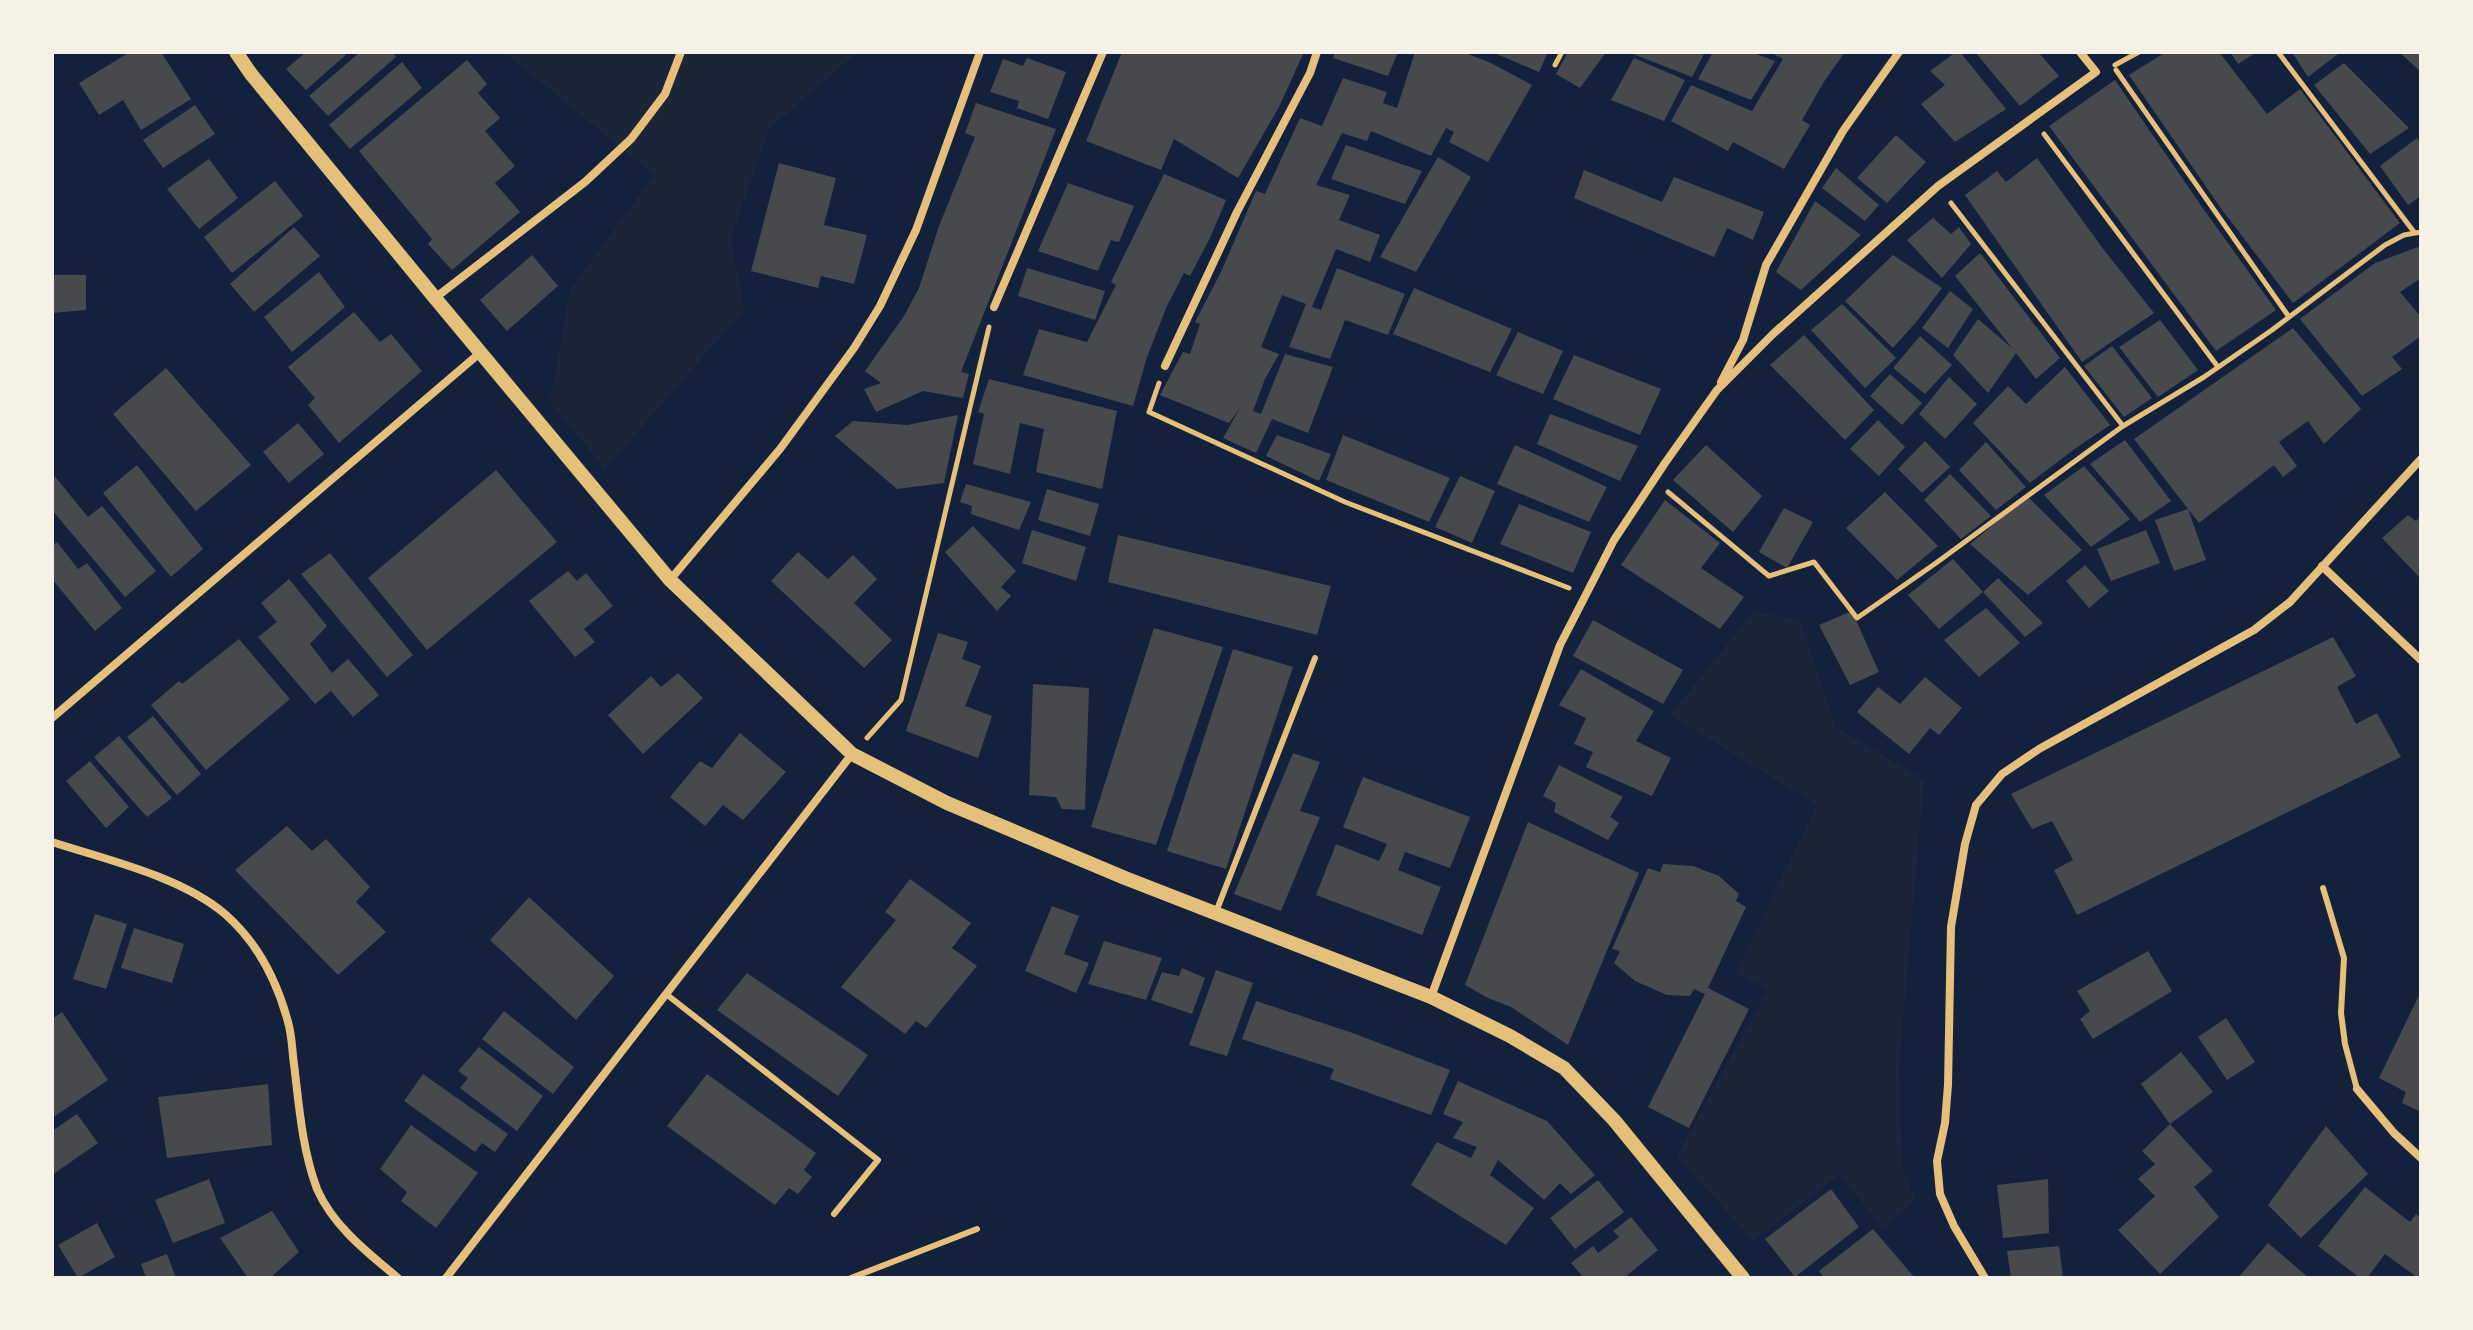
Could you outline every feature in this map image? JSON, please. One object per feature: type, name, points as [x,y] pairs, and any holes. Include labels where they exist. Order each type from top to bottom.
[{"type":"street","points":[[236,52],[435,298],[670,580],[852,754],[947,803],[1215,914],[1431,997],[1510,1036],[1564,1068],[1614,1120],[1743,1278]]},
{"type":"street","points":[[435,298],[585,182],[631,139],[665,94],[681,52]]},
{"type":"street","points":[[670,580],[780,449],[854,348],[880,306],[916,230],[980,52]]},
{"type":"street","points":[[994,307],[1103,52]]},
{"type":"street","points":[[1165,366],[1237,212],[1310,73],[1317,52]]},
{"type":"street","points":[[1431,997],[1560,645],[1584,594],[1653,480],[1717,390],[1743,340],[1766,265],[1843,131],[1899,52]]},
{"type":"street","points":[[1717,390],[1773,334],[1938,186],[2096,72],[2080,52]]},
{"type":"street","points":[[52,718],[481,352]]},
{"type":"street","points":[[1985,1278],[1954,1226],[1940,1194],[1937,1161],[1945,1123],[1948,1085],[1951,927],[1965,844],[1976,805],[2002,774],[2039,749],[2254,630],[2290,602],[2421,459]]},
{"type":"street","points":[[2322,566],[2421,660]]},
{"type":"street","points":[[446,1278],[852,754]]},
{"type":"street","points":[[52,842],[178,885],[223,913],[242,931],[261,955],[289,1024],[301,1122],[318,1191],[334,1217],[355,1241],[398,1278]]},
{"type":"street","points":[[2357,1089],[2394,1133],[2421,1158]]},
{"type":"lane","points":[[1215,914],[1315,658]]},
{"type":"lane","points":[[2323,888],[2344,958],[2341,1013],[2345,1044],[2357,1089]]},
{"type":"lane","points":[[666,994],[878,1160],[834,1214]]},
{"type":"lane","points":[[851,1278],[977,1229]]},
{"type":"path","points":[[1555,65],[1562,52]]},
{"type":"path","points":[[1653,480],[1769,576],[1814,562],[1857,618],[2123,426],[2218,367],[2289,317],[2385,245],[2404,235],[2418,233],[2278,52]]},
{"type":"path","points":[[2113,66],[2289,317]]},
{"type":"path","points":[[2031,117],[2218,367]]},
{"type":"path","points":[[1938,186],[2123,426]]},
{"type":"path","points":[[852,754],[901,700],[994,307]]},
{"type":"path","points":[[1165,366],[1149,412],[1345,502],[1584,594]]},
{"type":"shaded area","points":[[504,52],[858,52],[769,129],[731,239],[745,309],[605,469],[550,402],[570,290],[654,175]]},
{"type":"shaded area","points":[[1754,611],[1800,621],[1836,727],[1924,780],[1899,1066],[1902,1167],[1916,1200],[1882,1228],[1840,1174],[1753,1241],[1677,1156],[1768,989],[1736,973],[1817,805],[1670,715]]},
{"type":"building","points":[[130,52],[161,52],[191,99],[141,130],[123,100],[99,115],[79,83]]},
{"type":"building","points":[[306,52],[349,52],[306,90],[286,69]]},
{"type":"building","points":[[360,52],[392,52],[396,57],[328,116],[309,96]]},
{"type":"building","points":[[1122,52],[1304,52],[1279,107],[1238,178],[1174,139],[1161,170],[1086,141]]},
{"type":"building","points":[[1335,52],[1398,52],[1388,76],[1333,58]]},
{"type":"building","points":[[1415,52],[1463,52],[1532,85],[1488,162],[1449,142],[1454,132],[1446,128],[1431,156],[1371,131],[1367,141],[1342,133],[1316,185],[1350,195],[1339,220],[1380,235],[1370,262],[1336,249],[1312,307],[1321,310],[1337,268],[1405,294],[1388,335],[1345,320],[1330,359],[1289,347],[1306,304],[1282,295],[1261,347],[1279,354],[1253,411],[1261,414],[1285,354],[1333,367],[1308,433],[1272,419],[1256,453],[1223,438],[1240,408],[1229,423],[1160,395],[1183,352],[1190,354],[1200,324],[1195,322],[1221,272],[1256,191],[1265,194],[1300,118],[1322,126],[1343,78],[1387,92],[1383,103],[1397,108]]},
{"type":"building","points":[[1492,52],[1548,52],[1539,72]]},
{"type":"building","points":[[1568,52],[1606,52],[1580,88],[1556,74]]},
{"type":"building","points":[[1628,52],[1705,52],[1692,77]]},
{"type":"building","points":[[1713,52],[1751,52],[1775,61],[1751,100],[1698,79]]},
{"type":"building","points":[[1770,52],[1845,52],[1802,120],[1810,125],[1784,169],[1733,142],[1728,151],[1671,121],[1691,85],[1752,111],[1783,59]]},
{"type":"building","points":[[1960,52],[2006,109],[1955,142],[1921,104],[1945,85],[1930,71]]},
{"type":"building","points":[[1975,52],[2038,52],[2059,76],[2020,106]]},
{"type":"building","points":[[2166,52],[2219,52],[2267,114],[2300,89],[2400,223],[2293,303],[2220,207],[2129,75]]},
{"type":"building","points":[[2230,52],[2257,52],[2238,64]]},
{"type":"building","points":[[2292,52],[2337,52],[2338,54],[2308,77]]},
{"type":"building","points":[[2399,52],[2421,52],[2421,72]]},
{"type":"building","points":[[1027,58],[1066,72],[1048,119],[1017,108],[1019,101],[990,92],[1003,59],[1023,66]]},
{"type":"building","points":[[1634,58],[1685,80],[1664,121],[1611,100]]},
{"type":"building","points":[[467,60],[487,84],[478,93],[500,118],[485,131],[515,166],[495,183],[520,212],[452,270],[428,244],[432,239],[359,151]]},
{"type":"building","points":[[402,62],[422,88],[350,149],[329,125]]},
{"type":"building","points":[[2344,63],[2409,128],[2370,154],[2314,85]]},
{"type":"building","points":[[2115,80],[2276,310],[2216,351],[2049,126]]},
{"type":"building","points":[[976,103],[1056,129],[961,372],[969,374],[963,398],[923,391],[876,412],[864,389],[881,383],[865,371],[904,316],[919,288],[939,226],[975,137],[965,133]]},
{"type":"building","points":[[195,105],[215,134],[163,168],[143,140]]},
{"type":"building","points":[[1896,135],[1926,162],[1887,203],[1857,178]]},
{"type":"building","points":[[2417,138],[2421,144],[2421,196],[2408,205],[2380,166]]},
{"type":"building","points":[[1346,145],[1422,171],[1405,204],[1331,179]]},
{"type":"building","points":[[1438,157],[1471,177],[1416,272],[1380,257]]},
{"type":"building","points":[[2037,158],[2154,313],[2082,362],[1965,195],[1997,171],[2006,182]]},
{"type":"building","points":[[209,159],[238,198],[199,229],[167,189]]},
{"type":"building","points":[[779,163],[836,178],[824,225],[867,235],[854,284],[821,276],[818,288],[751,271]]},
{"type":"building","points":[[1836,168],[1879,205],[1865,221],[1822,188]]},
{"type":"building","points":[[1584,170],[1662,202],[1674,177],[1764,212],[1753,240],[1727,228],[1714,257],[1574,198]]},
{"type":"building","points":[[1164,174],[1226,200],[1190,276],[1184,273],[1167,306],[1147,357],[1133,406],[1023,375],[1039,329],[1087,342],[1116,285],[1111,282]]},
{"type":"building","points":[[275,181],[303,216],[232,273],[204,237]]},
{"type":"building","points":[[1068,183],[1134,206],[1119,242],[1111,240],[1098,271],[1038,251]]},
{"type":"building","points":[[1815,201],[1861,235],[1801,290],[1776,272]]},
{"type":"building","points":[[1933,218],[1951,234],[1959,227],[1971,244],[1942,278],[1907,240]]},
{"type":"building","points":[[294,227],[320,256],[254,312],[230,284]]},
{"type":"building","points":[[2418,247],[2421,278],[2400,292],[2421,317],[2421,336],[2392,357],[2402,369],[2362,396],[2300,319],[2375,263]]},
{"type":"building","points":[[1980,253],[2060,358],[2036,379],[2016,353],[1988,393],[1953,355],[1978,319],[2012,348],[1955,276]]},
{"type":"building","points":[[532,255],[558,286],[507,331],[480,300]]},
{"type":"building","points":[[1893,255],[1942,288],[1893,348],[1845,301]]},
{"type":"building","points":[[1027,268],[1105,291],[1095,320],[1018,296]]},
{"type":"building","points":[[319,272],[345,307],[292,352],[264,317]]},
{"type":"building","points":[[52,275],[86,275],[86,310],[52,313]]},
{"type":"building","points":[[1414,288],[1512,329],[1490,372],[1393,334]]},
{"type":"building","points":[[1950,291],[1973,309],[1948,348],[1922,328]]},
{"type":"building","points":[[1842,304],[1896,358],[1865,388],[1811,330]]},
{"type":"building","points":[[354,312],[380,342],[391,334],[422,371],[339,443],[308,405],[315,398],[288,367]]},
{"type":"building","points":[[2160,320],[2198,370],[2158,397],[2119,347]]},
{"type":"building","points":[[2293,328],[2361,409],[2324,444],[2308,421],[2279,442],[2297,466],[2283,477],[2274,465],[2199,523],[2134,439]]},
{"type":"building","points":[[1518,332],[1563,351],[1543,394],[1496,375]]},
{"type":"building","points":[[1804,335],[1874,410],[1845,440],[1770,365]]},
{"type":"building","points":[[1920,336],[1952,365],[1925,394],[1893,368]]},
{"type":"building","points":[[2112,346],[2152,398],[2124,417],[2084,366]]},
{"type":"building","points":[[1574,355],[1661,389],[1640,435],[1553,399]]},
{"type":"building","points":[[2065,367],[2110,425],[2030,483],[1973,423],[2008,386],[2026,404]]},
{"type":"building","points":[[166,368],[251,465],[196,511],[113,414]]},
{"type":"building","points":[[1890,374],[1922,403],[1902,425],[1870,396]]},
{"type":"building","points":[[1949,377],[1977,404],[1945,439],[1919,414]]},
{"type":"building","points":[[989,379],[1117,411],[1102,489],[1036,472],[1044,429],[1020,423],[1010,474],[973,464],[984,414],[978,412]]},
{"type":"building","points":[[1550,414],[1638,446],[1620,481],[1537,444]]},
{"type":"building","points":[[958,415],[944,483],[897,489],[835,436],[853,421],[907,425]]},
{"type":"building","points":[[1878,420],[1905,447],[1879,476],[1850,449]]},
{"type":"building","points":[[298,423],[324,454],[289,483],[263,452]]},
{"type":"building","points":[[1277,435],[1331,454],[1319,481],[1266,456]]},
{"type":"building","points":[[1343,435],[1450,478],[1429,522],[1326,480]]},
{"type":"building","points":[[2125,440],[2171,501],[2140,522],[2090,464]]},
{"type":"building","points":[[1925,441],[1950,467],[1922,493],[1898,469]]},
{"type":"building","points":[[1986,442],[2026,487],[1996,510],[1959,470]]},
{"type":"building","points":[[1515,445],[1607,487],[1589,522],[1497,484]]},
{"type":"building","points":[[1706,445],[1762,496],[1733,532],[1673,480]]},
{"type":"building","points":[[137,465],[203,549],[171,577],[103,493]]},
{"type":"building","points":[[2084,466],[2130,519],[2091,547],[2044,495]]},
{"type":"building","points":[[496,470],[557,542],[427,650],[368,578]]},
{"type":"building","points":[[52,473],[88,517],[102,506],[156,571],[125,597],[52,510]]},
{"type":"building","points":[[1950,474],[1991,516],[1961,539],[1924,500]]},
{"type":"building","points":[[1460,476],[1495,491],[1472,543],[1435,527]]},
{"type":"building","points":[[966,484],[1031,502],[1019,530],[971,514],[972,506],[960,502]]},
{"type":"building","points":[[1047,489],[1099,504],[1090,536],[1038,520]]},
{"type":"building","points":[[1885,492],[1938,546],[1897,580],[1846,528]]},
{"type":"building","points":[[2027,496],[2082,550],[2028,595],[1970,544]]},
{"type":"building","points":[[1665,500],[1720,543],[1701,568],[1744,597],[1720,629],[1621,565]]},
{"type":"building","points":[[1519,504],[1591,532],[1573,573],[1500,544]]},
{"type":"building","points":[[1784,508],[1813,522],[1787,568],[1759,552]]},
{"type":"building","points":[[2188,509],[2206,560],[2174,571],[2155,520]]},
{"type":"building","points":[[2408,515],[2416,521],[2421,517],[2421,579],[2382,538]]},
{"type":"building","points":[[973,526],[1016,571],[1001,587],[1011,596],[997,611],[945,552]]},
{"type":"building","points":[[1032,530],[1086,547],[1076,581],[1022,563]]},
{"type":"building","points":[[2146,530],[2160,563],[2111,581],[2097,549]]},
{"type":"building","points":[[1118,535],[1331,586],[1317,635],[1108,582]]},
{"type":"building","points":[[57,542],[78,569],[87,563],[122,608],[95,631],[52,579],[52,546]]},
{"type":"building","points":[[798,552],[828,579],[853,555],[877,579],[854,603],[892,640],[864,668],[771,581]]},
{"type":"building","points":[[330,553],[413,655],[387,677],[301,574]]},
{"type":"building","points":[[1953,559],[1983,592],[1939,629],[1908,595]]},
{"type":"building","points":[[2085,565],[2109,591],[2089,608],[2066,581]]},
{"type":"building","points":[[568,571],[577,581],[586,573],[613,606],[584,629],[595,642],[575,657],[529,601]]},
{"type":"building","points":[[1998,578],[2043,623],[2025,637],[1983,592]]},
{"type":"building","points":[[289,579],[327,626],[310,644],[332,673],[348,659],[379,695],[353,717],[331,691],[315,704],[258,637],[277,622],[261,603]]},
{"type":"building","points":[[1986,608],[2020,643],[1979,677],[1944,640]]},
{"type":"building","points":[[1852,611],[1879,672],[1850,685],[1819,625]]},
{"type":"building","points":[[1593,620],[1683,670],[1663,704],[1573,656]]},
{"type":"building","points":[[1154,628],[1223,647],[1156,845],[1091,827]]},
{"type":"building","points":[[938,633],[968,642],[962,659],[981,666],[965,706],[992,716],[978,758],[906,731]]},
{"type":"building","points":[[2333,637],[2356,676],[2337,687],[2356,724],[2377,713],[2401,757],[2077,915],[2054,870],[2073,860],[2052,821],[2032,829],[2011,794]]},
{"type":"building","points":[[239,639],[290,699],[206,770],[151,705],[179,681],[182,684]]},
{"type":"building","points":[[1233,649],[1293,667],[1226,869],[1167,851]]},
{"type":"building","points":[[1581,669],[1654,711],[1636,741],[1671,758],[1652,796],[1586,767],[1593,752],[1574,744],[1586,718],[1559,705]]},
{"type":"building","points":[[678,673],[703,698],[643,754],[608,715],[651,676],[661,687]]},
{"type":"building","points":[[1925,677],[1962,708],[1939,735],[1930,728],[1909,754],[1857,712],[1878,687],[1900,704]]},
{"type":"building","points":[[1033,684],[1089,688],[1085,810],[1062,809],[1056,797],[1029,795]]},
{"type":"building","points":[[153,716],[201,774],[177,795],[127,737]]},
{"type":"building","points":[[740,733],[786,772],[743,820],[723,805],[705,826],[670,797],[700,761],[712,768]]},
{"type":"building","points":[[119,736],[172,798],[147,817],[94,757]]},
{"type":"building","points":[[1293,753],[1320,762],[1300,811],[1320,817],[1281,911],[1234,894]]},
{"type":"building","points":[[90,761],[129,807],[106,828],[66,781]]},
{"type":"building","points":[[1559,765],[1623,797],[1610,817],[1619,823],[1608,840],[1554,812],[1556,803],[1543,796]]},
{"type":"building","points":[[1363,777],[1470,817],[1450,868],[1405,852],[1398,870],[1441,887],[1422,935],[1316,895],[1336,844],[1379,861],[1387,844],[1343,827]]},
{"type":"building","points":[[1528,822],[1639,873],[1568,1045],[1511,1007],[1465,985]]},
{"type":"building","points":[[287,826],[312,851],[326,839],[370,887],[356,902],[386,932],[338,975],[235,870]]},
{"type":"building","points":[[1663,864],[1693,866],[1719,876],[1739,894],[1736,901],[1746,907],[1708,988],[1749,1009],[1689,1128],[1648,1107],[1705,994],[1694,989],[1690,996],[1667,995],[1635,981],[1614,963],[1620,951],[1612,949],[1648,868],[1660,872]]},
{"type":"building","points":[[910,879],[971,923],[952,948],[977,966],[926,1028],[916,1021],[905,1034],[841,987],[896,920],[885,912]]},
{"type":"building","points":[[529,897],[614,976],[576,1020],[490,940]]},
{"type":"building","points":[[1052,906],[1079,916],[1064,954],[1089,963],[1076,993],[1025,971]]},
{"type":"building","points":[[95,914],[127,924],[106,989],[73,979]]},
{"type":"building","points":[[134,928],[184,944],[172,983],[121,968]]},
{"type":"building","points":[[1104,941],[1162,958],[1146,1000],[1088,984]]},
{"type":"building","points":[[2148,951],[2172,991],[2093,1039],[2080,1019],[2090,1011],[2077,991]]},
{"type":"building","points":[[1182,968],[1205,978],[1192,1014],[1151,1000],[1162,972],[1179,976]]},
{"type":"building","points":[[1216,970],[1253,983],[1227,1056],[1189,1045]]},
{"type":"building","points":[[747,973],[868,1055],[838,1096],[717,1010]]},
{"type":"building","points":[[2421,991],[2421,1112],[2402,1103],[2406,1092],[2379,1078]]},
{"type":"building","points":[[1256,1001],[1450,1070],[1431,1115],[1330,1079],[1334,1069],[1242,1039]]},
{"type":"building","points":[[504,1011],[574,1067],[553,1094],[482,1039]]},
{"type":"building","points":[[62,1012],[108,1080],[52,1118],[52,1019]]},
{"type":"building","points":[[2226,1018],[2255,1062],[2227,1080],[2198,1037]]},
{"type":"building","points":[[479,1047],[543,1096],[517,1131],[460,1088],[468,1078],[458,1071]]},
{"type":"building","points":[[2181,1052],[2213,1092],[2170,1124],[2141,1084]]},
{"type":"building","points":[[423,1074],[508,1134],[495,1152],[482,1143],[475,1152],[404,1101]]},
{"type":"building","points":[[707,1074],[816,1153],[804,1170],[812,1177],[798,1194],[789,1188],[775,1205],[667,1126]]},
{"type":"building","points":[[1458,1081],[1547,1121],[1595,1175],[1571,1194],[1560,1183],[1544,1200],[1498,1160],[1490,1175],[1534,1208],[1506,1245],[1411,1185],[1437,1142],[1471,1158],[1477,1147],[1453,1138],[1463,1122],[1443,1114]]},
{"type":"building","points":[[268,1084],[272,1145],[167,1158],[158,1097]]},
{"type":"building","points":[[77,1114],[98,1143],[52,1175],[52,1131]]},
{"type":"building","points":[[2170,1124],[2213,1171],[2194,1187],[2219,1217],[2160,1274],[2118,1230],[2155,1196],[2138,1179],[2155,1164],[2142,1151]]},
{"type":"building","points":[[411,1125],[478,1173],[436,1228],[401,1201],[407,1192],[380,1169]]},
{"type":"building","points":[[2326,1126],[2368,1174],[2301,1238],[2268,1205]]},
{"type":"building","points":[[209,1179],[225,1223],[173,1243],[155,1200]]},
{"type":"building","points":[[2048,1179],[2049,1233],[2003,1238],[1997,1185]]},
{"type":"building","points":[[1598,1180],[1624,1212],[1575,1249],[1550,1218]]},
{"type":"building","points":[[2365,1187],[2410,1222],[2416,1214],[2421,1218],[2421,1278],[2385,1254],[2367,1278],[2360,1278],[2318,1246]]},
{"type":"building","points":[[1831,1189],[1859,1227],[1795,1277],[1765,1239]]},
{"type":"building","points":[[272,1211],[299,1252],[270,1278],[248,1278],[220,1238]]},
{"type":"building","points":[[1631,1217],[1658,1250],[1624,1278],[1584,1278],[1571,1263],[1593,1246],[1598,1253],[1619,1237],[1613,1231]]},
{"type":"building","points":[[97,1223],[115,1257],[78,1278],[58,1245]]},
{"type":"building","points":[[1873,1229],[1915,1278],[1824,1278],[1819,1271]]},
{"type":"building","points":[[2268,1243],[2309,1278],[2238,1278]]},
{"type":"building","points":[[2059,1246],[2063,1278],[2011,1278],[2007,1251]]},
{"type":"building","points":[[167,1254],[176,1278],[146,1278],[141,1264]]}]
